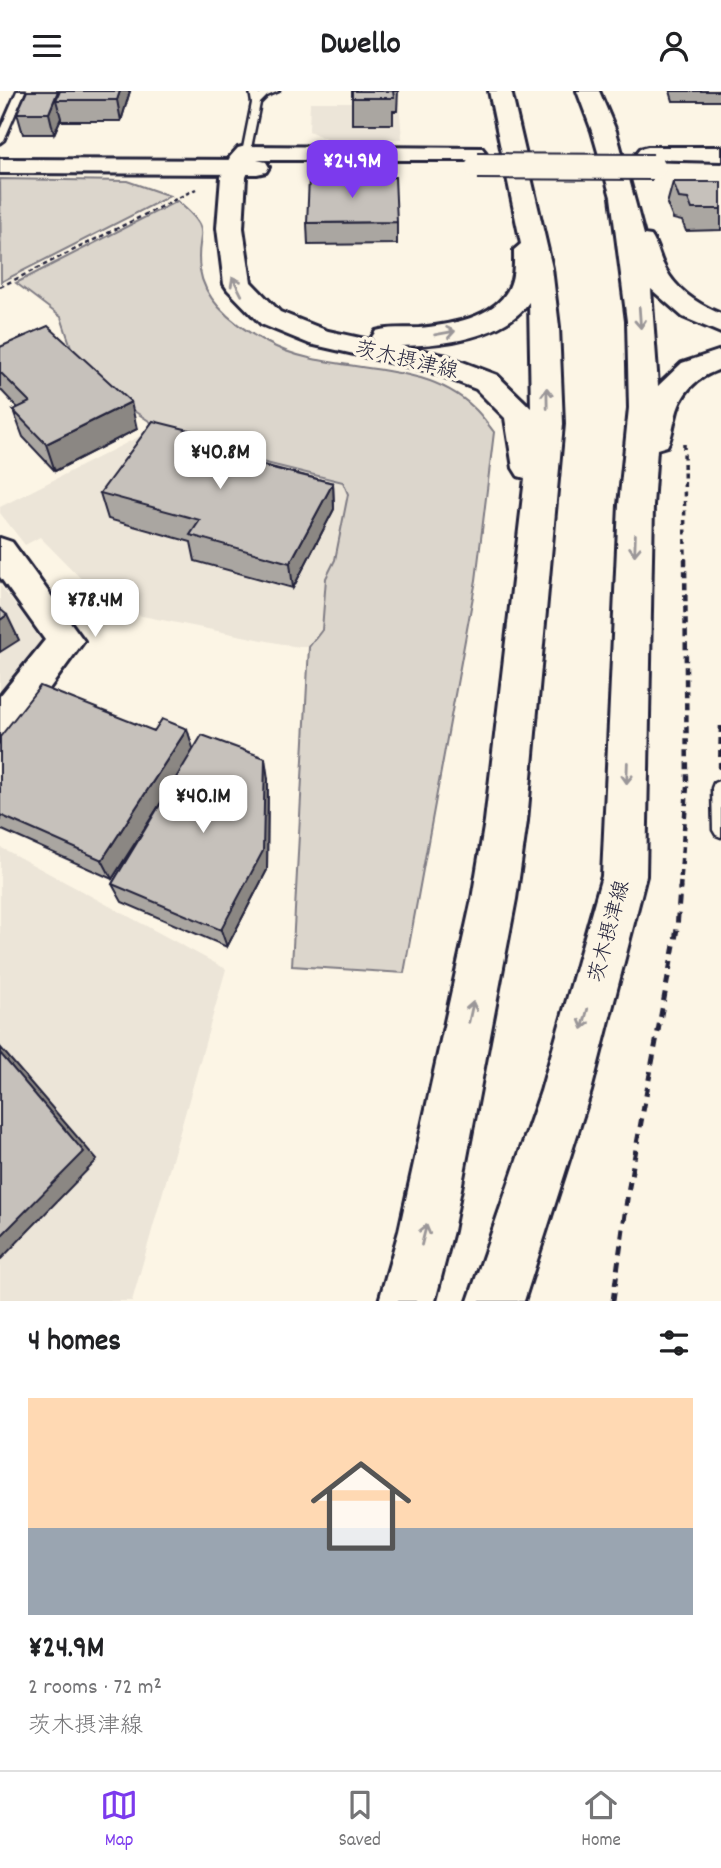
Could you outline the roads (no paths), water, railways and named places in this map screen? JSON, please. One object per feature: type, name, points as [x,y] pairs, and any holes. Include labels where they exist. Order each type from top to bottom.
[{"type":"main road","name":"茨木摂津線","points":[[407,1301],[431,1205],[494,899],[506,821],[547,425],[543,302],[536,253],[500,91]]},
{"type":"main road","name":"茨木摂津線","points":[[588,91],[624,170],[646,257],[656,278],[686,308],[721,324]]},
{"type":"main road","name":"茨木摂津線","points":[[496,1301],[566,1091],[624,876],[636,505],[644,408],[640,321],[631,236],[604,131]]},
{"type":"main road","points":[[0,152],[246,162]]},
{"type":"main road","points":[[650,160],[721,154]]},
{"type":"main road","points":[[0,166],[476,159],[650,160],[721,166]]},
{"type":"main road","name":"茨木摂津線","points":[[246,162],[249,247],[251,262],[258,279],[274,299],[298,315],[354,334],[398,338],[443,333],[478,324],[502,312],[524,286],[527,222]]},
{"type":"main road","name":"茨木摂津線","points":[[246,162],[228,264],[239,292],[251,304],[283,323],[317,338],[421,358],[468,372],[501,394],[523,421],[531,447],[508,698],[506,821]]},
{"type":"main road","name":"茨木摂津線","points":[[636,505],[653,469],[659,413],[667,391],[689,370],[721,359]]},
{"type":"main road","points":[[0,551],[66,641],[0,725]]},
{"type":"lane","points":[[0,141],[21,91]]},
{"type":"lane","points":[[246,162],[256,103],[254,91]]},
{"type":"lane","points":[[256,103],[264,94],[275,91]]},
{"type":"lane","points":[[719,788],[721,830]]}]
